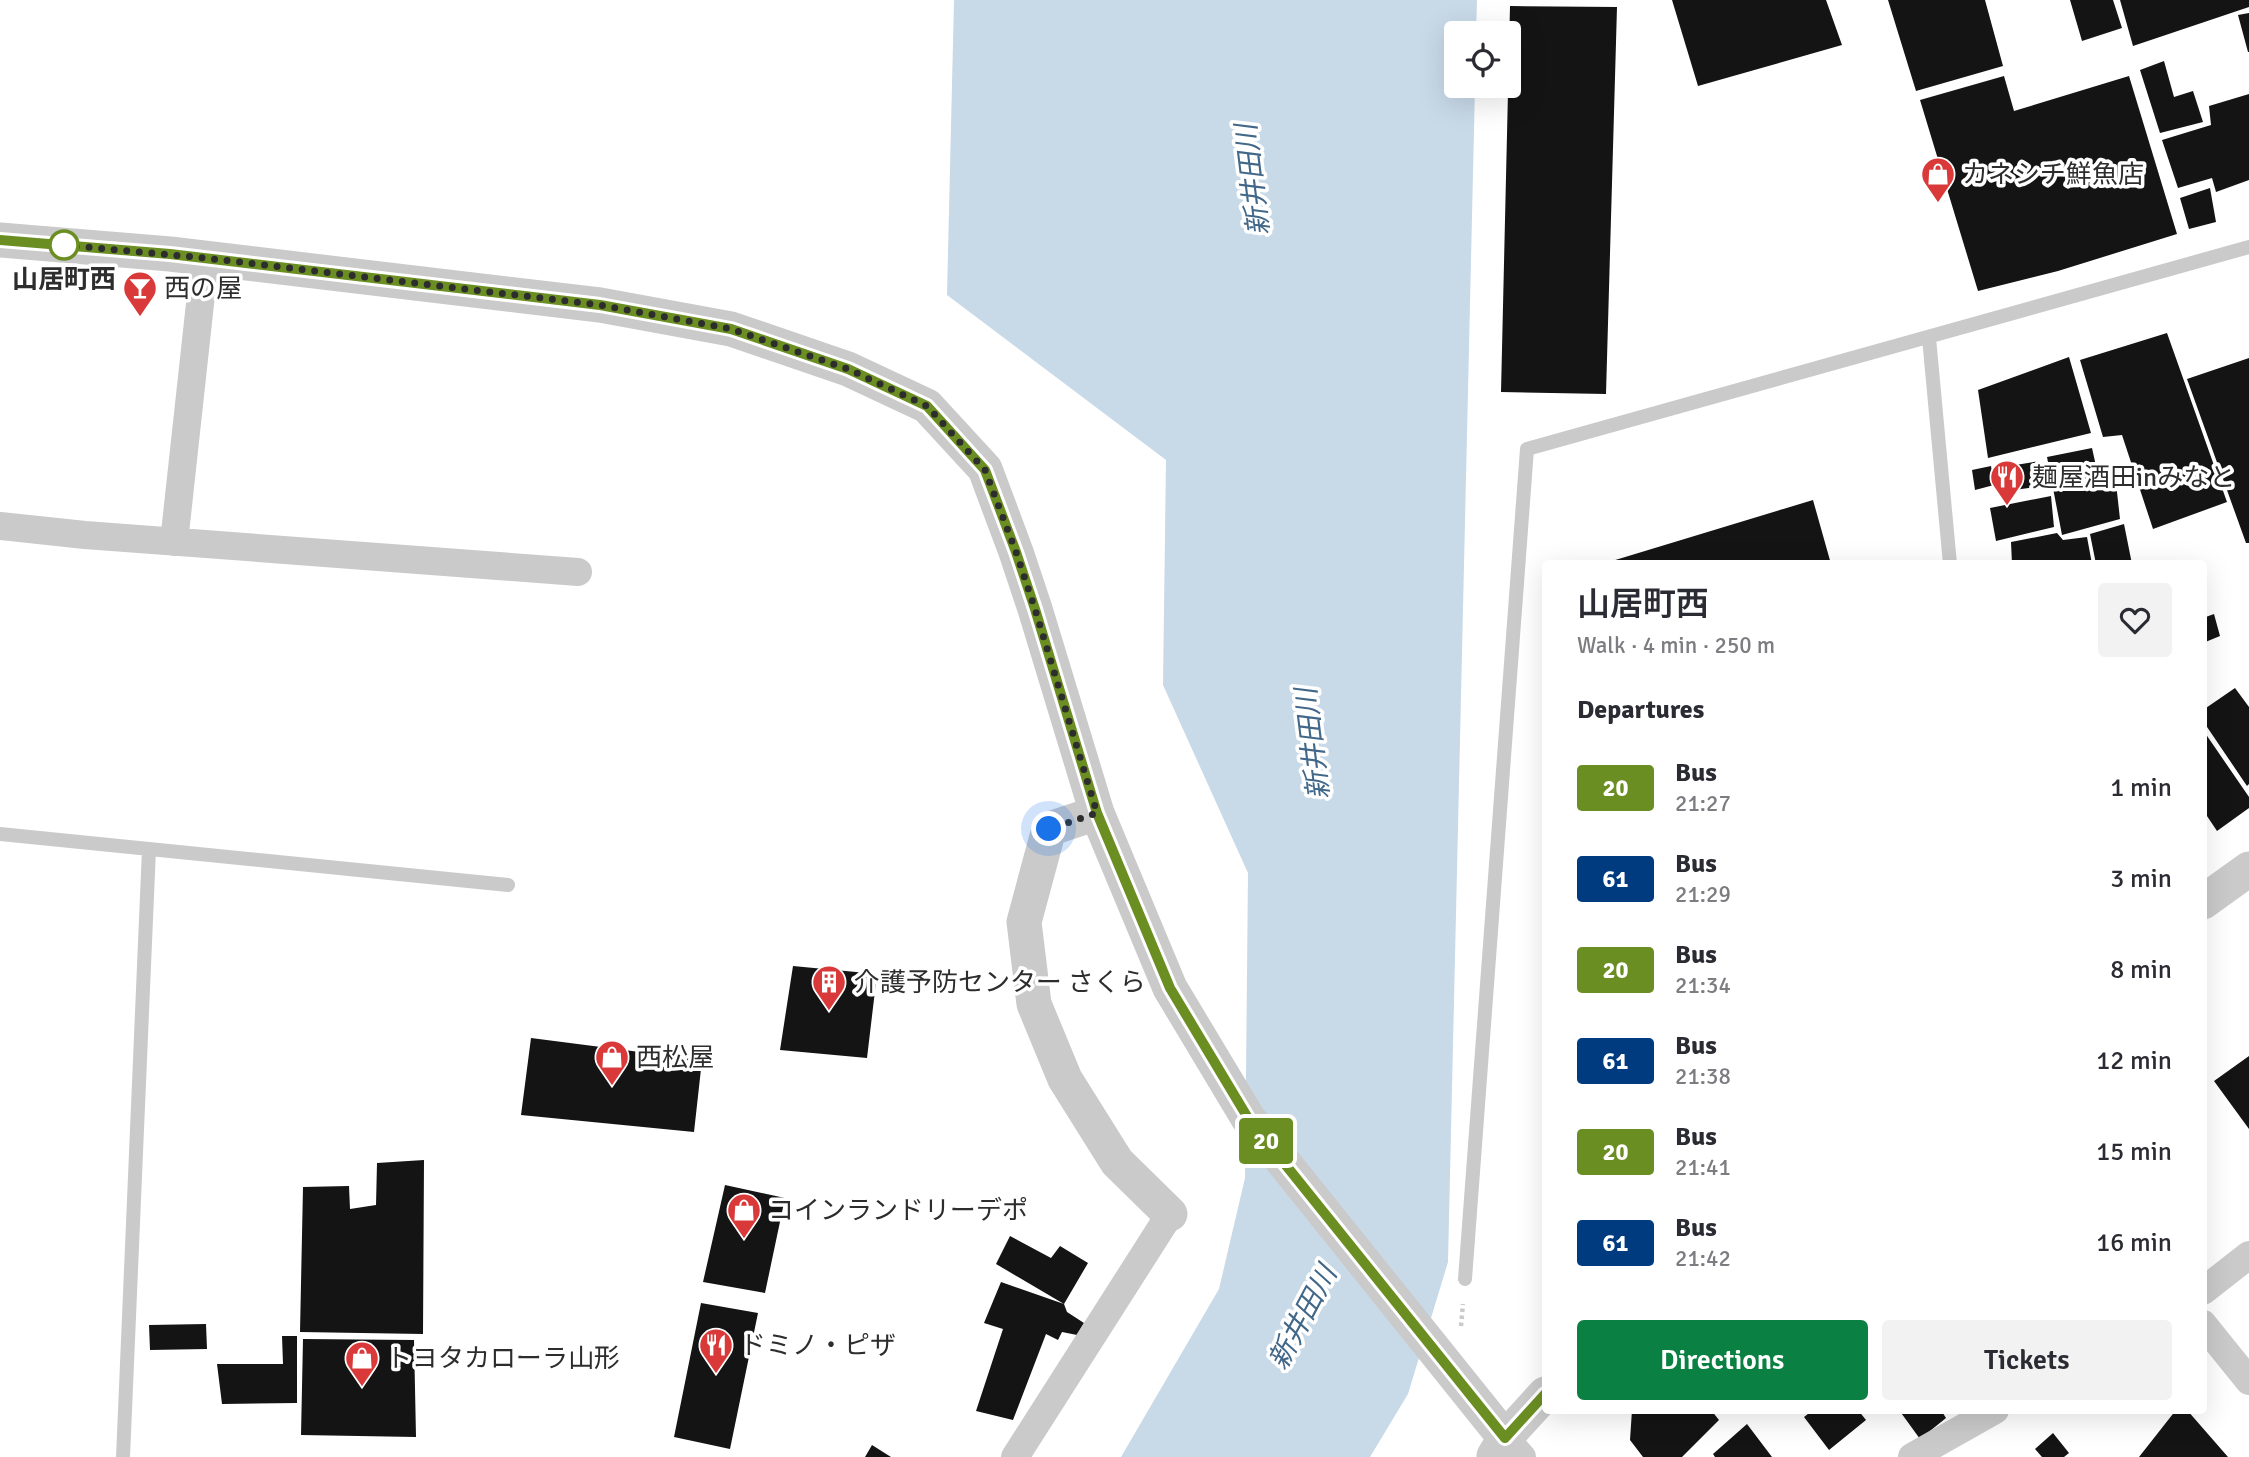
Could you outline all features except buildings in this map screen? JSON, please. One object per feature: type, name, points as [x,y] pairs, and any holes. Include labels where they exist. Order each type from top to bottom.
[{"type":"street","points":[[0,240],[205,258],[600,305],[731,329],[848,369],[927,406],[985,470],[1035,609],[1097,813],[1170,988],[1248,1118],[1457,1380],[1507,1451],[1542,1398]]},
{"type":"street","points":[[174,542],[205,258]]},
{"type":"street","points":[[0,526],[174,542],[578,572]]},
{"type":"street","points":[[1014,1457],[1170,1214],[1117,1162],[1065,1079],[1034,1004],[1024,922],[1049,829],[1097,813]]},
{"type":"street","points":[[2207,899],[2249,869]]},
{"type":"street","points":[[2207,1288],[2249,1255]]},
{"type":"street","points":[[2207,1329],[2249,1381]]},
{"type":"street","points":[[1912,1457],[1988,1414]]},
{"type":"lane","points":[[1465,1279],[1527,449],[2249,247]]},
{"type":"lane","points":[[1929,338],[1951,560]]},
{"type":"lane","points":[[0,834],[508,884]]},
{"type":"lane","points":[[123,1457],[149,849]]},
{"type":"water","name":"新井田川","points":[[954,0],[1477,0],[1476,21],[1444,21],[1444,98],[1475,98],[1448,1262],[1408,1394],[1370,1457],[1121,1457],[1219,1289],[1245,1178],[1248,873],[1163,685],[1166,460],[947,295]]},
{"type":"bus line","name":"20","points":[[0,240],[170,254],[600,305],[731,329],[848,369],[927,406],[985,470],[1035,609],[1097,813],[1170,988],[1248,1118],[1505,1438],[1542,1397]]},
{"type":"place","name":"カネシチ鮮魚店","points":[[1938,204]]},
{"type":"place","name":"山居町西","points":[[64,245]]},
{"type":"place","name":"西の屋","points":[[140,318]]},
{"type":"place","name":"麺屋酒田inみなと","points":[[2007,507]]},
{"type":"place","name":"介護予防センター さくら","points":[[829,1012]]},
{"type":"place","name":"西松屋","points":[[612,1087]]},
{"type":"place","name":"コインランドリーデポ","points":[[744,1240]]},
{"type":"place","name":"ドミノ・ピザ","points":[[716,1375]]},
{"type":"place","name":"トヨタカローラ山形","points":[[362,1388]]},
{"type":"route","points":[[64,245],[170,254],[600,305],[705,324],[731,329],[848,369],[927,406],[985,470],[1035,609],[1097,813],[1049,829]]}]
